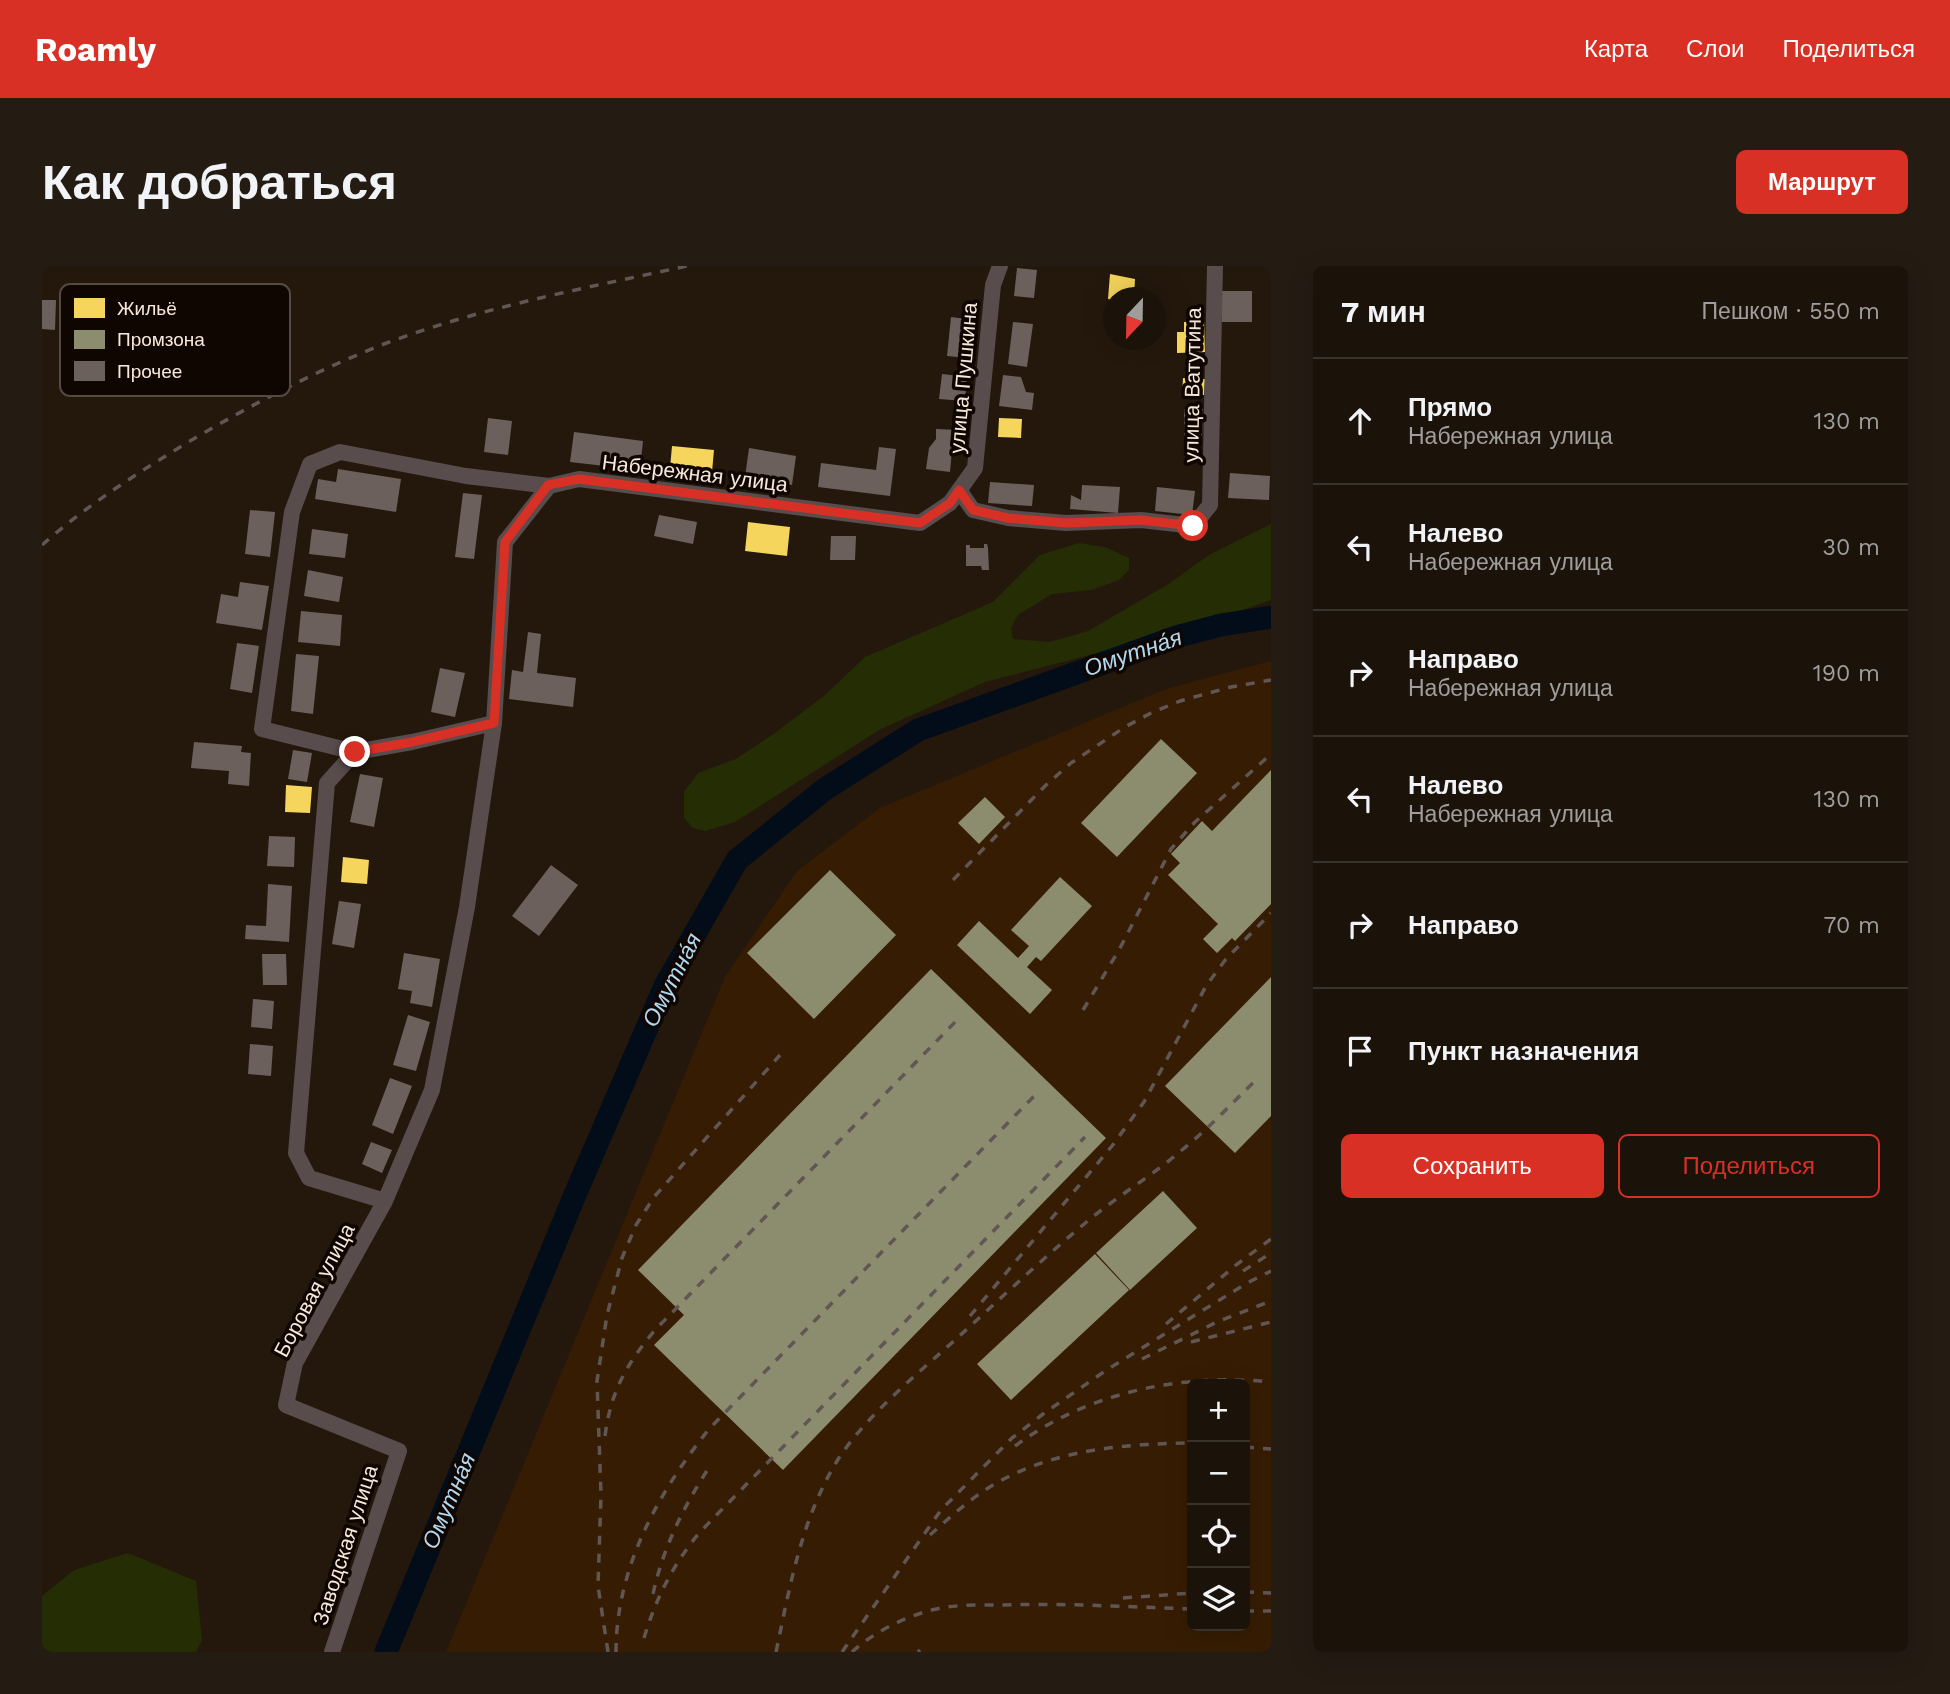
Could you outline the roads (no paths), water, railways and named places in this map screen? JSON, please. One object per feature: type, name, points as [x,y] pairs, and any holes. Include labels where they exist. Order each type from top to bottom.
[{"type":"street","name":"улица Пушкина","points":[[959,490],[975,468],[993,285],[999,266]]},
{"type":"street","name":"улица Ватутина","points":[[959,490],[973,510],[1008,518],[1066,523],[1141,520],[1193,526],[1210,505],[1215,266]]},
{"type":"street","name":"Набережная улица","points":[[355,752],[262,729],[292,512],[310,464],[340,452],[466,476],[548,485],[579,479],[920,523],[950,503],[959,490]]},
{"type":"street","points":[[494,723],[355,752],[327,783],[296,1153],[309,1178],[385,1201],[432,1090],[467,907],[494,723],[505,542],[548,485]]},
{"type":"street","name":"Боровая улица","points":[[385,1201],[295,1363],[286,1405],[399,1451]]},
{"type":"street","name":"Заводская улица","points":[[332,1652],[399,1451]]},
{"type":"waterway","name":"Омутна́я","points":[[386,1652],[574,1197],[665,986],[737,860],[825,789],[918,730],[1179,636],[1221,625],[1271,617]]},
{"type":"railway","points":[[290,387],[358,354],[458,319],[687,266]]},
{"type":"railway","points":[[42,545],[76,517],[148,467],[271,396]]},
{"type":"railway","points":[[953,880],[1046,785],[1071,763],[1125,727],[1180,701],[1231,687],[1271,680]]},
{"type":"railway","points":[[1083,1010],[1119,950],[1171,849],[1195,822],[1271,754]]},
{"type":"railway","points":[[970,1316],[1112,1146],[1144,1102],[1206,986],[1226,959],[1271,913]]},
{"type":"railway","points":[[605,1436],[611,1405],[622,1378],[655,1330],[961,1016]]},
{"type":"railway","points":[[608,1652],[598,1586],[601,1495],[597,1381],[607,1315],[622,1258],[636,1225],[654,1197],[780,1055]]},
{"type":"railway","points":[[776,1652],[798,1554],[814,1506],[837,1461],[861,1429],[908,1382],[1055,1249],[1100,1211],[1192,1142],[1255,1081]]},
{"type":"railway","points":[[616,1652],[623,1591],[632,1561],[657,1506],[690,1454],[709,1429],[1039,1091]]},
{"type":"railway","points":[[644,1638],[666,1582],[699,1533],[1085,1137]]},
{"type":"railway","points":[[1166,1324],[1271,1239]]},
{"type":"railway","points":[[1243,1271],[1271,1253]]},
{"type":"railway","points":[[842,1652],[941,1510],[1012,1438],[1105,1371],[1247,1283],[1271,1271]]},
{"type":"railway","points":[[1142,1359],[1219,1321],[1271,1301]]},
{"type":"railway","points":[[1191,1342],[1271,1322]]},
{"type":"railway","points":[[1015,1446],[1043,1427],[1073,1412],[1137,1390],[1204,1381],[1271,1382]]},
{"type":"railway","points":[[930,1535],[985,1490],[1040,1463],[1115,1447],[1187,1443]]},
{"type":"railway","points":[[1250,1447],[1271,1449]]},
{"type":"railway","points":[[653,1594],[675,1529],[708,1469]]},
{"type":"railway","points":[[1250,1592],[1271,1593]]},
{"type":"railway","points":[[1123,1598],[1187,1593]]},
{"type":"railway","points":[[852,1652],[897,1622],[946,1607],[1050,1604],[1187,1609]]},
{"type":"railway","points":[[1250,1611],[1271,1611]]}]
